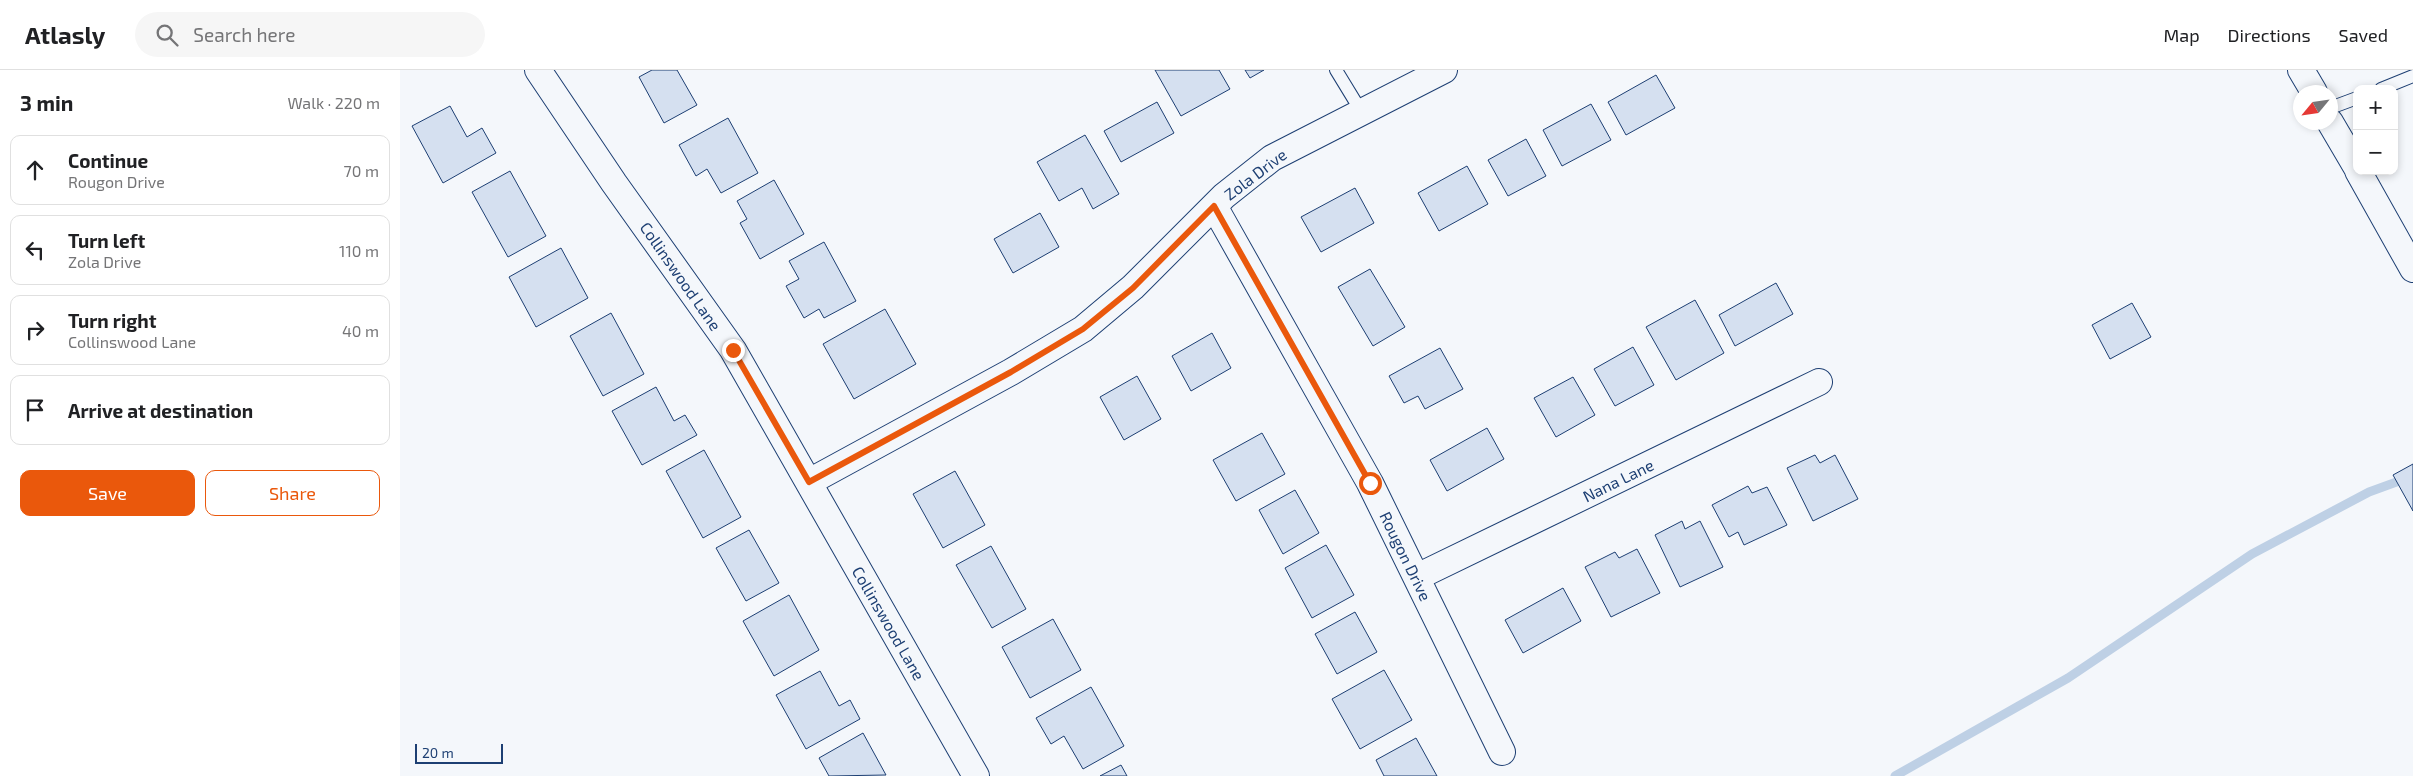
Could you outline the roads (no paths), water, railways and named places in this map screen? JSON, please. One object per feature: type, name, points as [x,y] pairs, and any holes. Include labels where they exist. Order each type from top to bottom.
[{"type":"street","name":"Collinswood Lane","points":[[538,70],[614,182],[733,350],[976,776]]},
{"type":"street","name":"Zola Drive","points":[[809,482],[1011,372],[1083,329],[1133,288],[1214,206],[1272,158],[1444,70]]},
{"type":"street","points":[[2301,70],[2310,85]]},
{"type":"street","points":[[2335,130],[2353,161]]},
{"type":"street","points":[[2361,175],[2413,269]]},
{"type":"street","name":"Rougon Drive","points":[[1214,206],[1370,483],[1502,752]]},
{"type":"street","name":"Nana Lane","points":[[1417,577],[1818,382]]},
{"type":"lane","points":[[1336,70],[1361,111]]},
{"type":"lane","points":[[2391,85],[2413,76]]},
{"type":"lane","points":[[2338,105],[2353,99]]},
{"type":"waterway","points":[[1895,776],[2068,678],[2252,554],[2369,492],[2413,476]]}]
